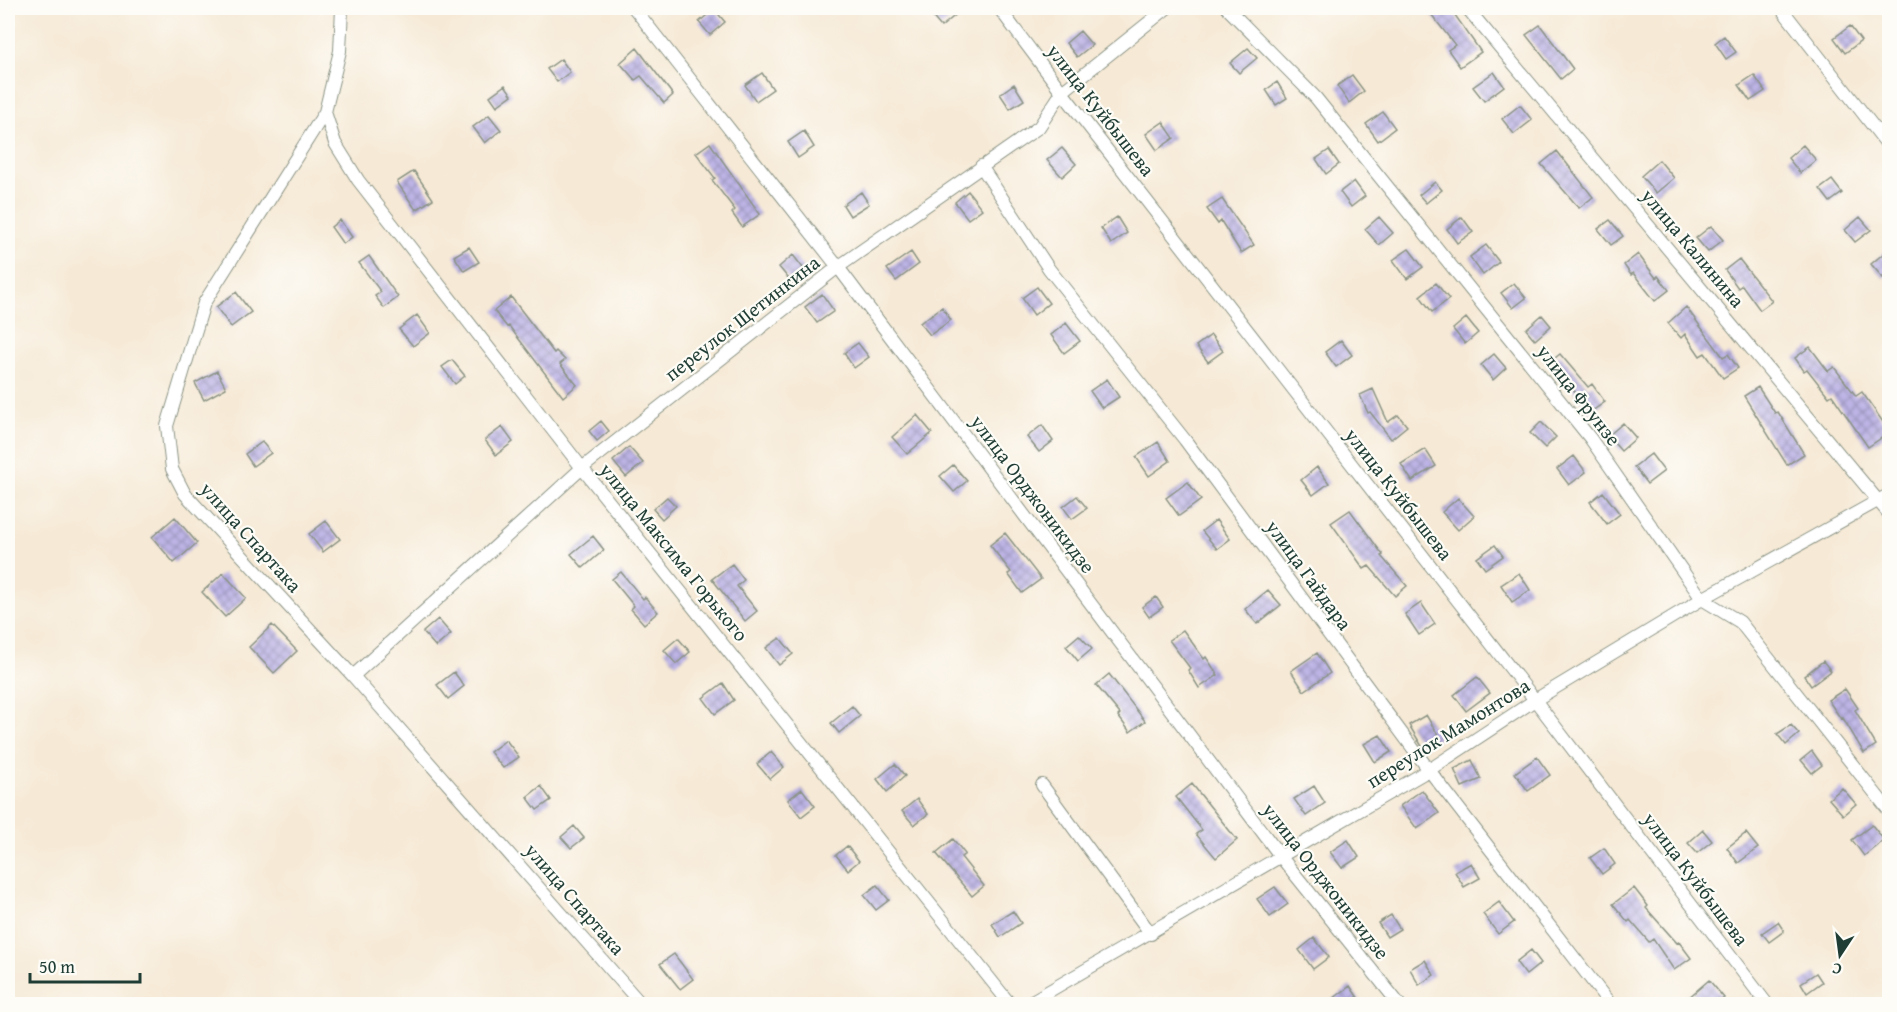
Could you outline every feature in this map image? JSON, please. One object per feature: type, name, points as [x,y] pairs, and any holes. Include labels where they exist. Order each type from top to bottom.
[{"type":"street","name":"улица Спартака","points":[[342,8],[340,51],[325,112],[204,303],[166,426],[172,469],[185,494],[353,676],[641,1005]]},
{"type":"street","name":"улица Орджоникидзе","points":[[634,8],[838,267],[1281,857],[1399,1005]]},
{"type":"street","name":"улица Куйбышева","points":[[999,8],[1535,700],[1767,1005]]},
{"type":"street","name":"переулок Щетинкина","points":[[353,676],[582,468],[838,267],[1040,127],[1062,92],[1167,8]]},
{"type":"street","name":"улица Фрунзе","points":[[1227,8],[1316,98],[1590,438],[1702,598],[1740,622],[1890,812]]},
{"type":"street","name":"улица Калинина","points":[[1467,8],[1890,515]]},
{"type":"street","points":[[1781,8],[1890,148]]},
{"type":"street","name":"улица Максима Горького","points":[[325,112],[335,143],[358,180],[582,468],[1010,1005]]},
{"type":"street","name":"улица Гайдара","points":[[981,166],[1049,269],[1185,440],[1429,770],[1610,1005]]},
{"type":"street","name":"переулок Мамонтова","points":[[1026,1005],[1429,770],[1535,700],[1702,598],[1890,494]]},
{"type":"street","points":[[1042,786],[1150,934]]},
{"type":"building","points":[[925,8],[964,8],[941,27]]},
{"type":"building","points":[[1440,8],[1450,8],[1481,52],[1460,67],[1448,50],[1455,45],[1431,14]]},
{"type":"building","points":[[714,9],[725,22],[710,35],[699,22]]},
{"type":"building","points":[[1540,25],[1573,69],[1561,79],[1526,35]]},
{"type":"building","points":[[1850,26],[1861,41],[1845,53],[1834,38]]},
{"type":"building","points":[[1080,31],[1092,45],[1077,57],[1066,43]]},
{"type":"building","points":[[1724,36],[1736,52],[1726,59],[1715,43]]},
{"type":"building","points":[[637,48],[673,95],[664,103],[641,76],[635,80],[620,63]]},
{"type":"building","points":[[1248,48],[1257,58],[1239,73],[1230,63]]},
{"type":"building","points":[[561,59],[570,72],[557,82],[547,69]]},
{"type":"building","points":[[1494,72],[1504,86],[1484,101],[1473,87]]},
{"type":"building","points":[[762,73],[773,89],[756,101],[745,85]]},
{"type":"building","points":[[1352,75],[1364,91],[1349,103],[1337,86]]},
{"type":"building","points":[[1754,75],[1765,91],[1750,101],[1739,85]]},
{"type":"building","points":[[1277,82],[1287,98],[1276,105],[1266,90]]},
{"type":"building","points":[[1014,84],[1024,100],[1010,109],[1000,94]]},
{"type":"building","points":[[505,85],[512,95],[497,106],[490,96]]},
{"type":"building","points":[[1520,105],[1532,120],[1514,134],[1502,119]]},
{"type":"building","points":[[1383,112],[1395,128],[1378,141],[1366,124]]},
{"type":"building","points":[[489,115],[501,130],[485,143],[473,127]]},
{"type":"building","points":[[1163,122],[1174,138],[1157,150],[1146,134]]},
{"type":"building","points":[[804,131],[814,147],[798,158],[788,142]]},
{"type":"building","points":[[710,143],[760,214],[742,227],[732,213],[735,210],[712,180],[715,178],[696,153]]},
{"type":"building","points":[[1803,145],[1816,160],[1800,173],[1788,158]]},
{"type":"building","points":[[1062,148],[1076,164],[1062,177],[1047,160]]},
{"type":"building","points":[[1329,150],[1339,164],[1326,174],[1316,159]]},
{"type":"building","points":[[1557,151],[1593,197],[1579,208],[1541,164]]},
{"type":"building","points":[[1659,160],[1674,178],[1656,193],[1641,176]]},
{"type":"building","points":[[414,171],[433,199],[416,210],[397,182]]},
{"type":"building","points":[[1832,180],[1842,193],[1830,202],[1820,189]]},
{"type":"building","points":[[1354,181],[1365,196],[1351,207],[1340,192]]},
{"type":"building","points":[[1435,182],[1442,190],[1426,203],[1419,195]]},
{"type":"building","points":[[968,191],[982,209],[968,219],[955,202]]},
{"type":"building","points":[[861,192],[869,204],[850,216],[843,205]]},
{"type":"building","points":[[1222,199],[1254,245],[1241,253],[1221,221],[1218,224],[1207,209]]},
{"type":"building","points":[[1117,217],[1127,233],[1111,244],[1101,228]]},
{"type":"building","points":[[1379,217],[1393,233],[1379,245],[1365,229]]},
{"type":"building","points":[[1462,217],[1473,232],[1457,243],[1447,229]]},
{"type":"building","points":[[1860,217],[1871,230],[1855,242],[1845,230]]},
{"type":"building","points":[[340,220],[352,237],[343,244],[331,227]]},
{"type":"building","points":[[1610,220],[1623,236],[1611,245],[1598,229]]},
{"type":"building","points":[[1711,226],[1723,240],[1708,252],[1696,238]]},
{"type":"building","points":[[1486,245],[1499,262],[1483,275],[1470,257]]},
{"type":"building","points":[[469,247],[479,262],[464,271],[454,256]]},
{"type":"building","points":[[1890,248],[1890,272],[1883,278],[1871,264]]},
{"type":"building","points":[[1409,249],[1423,267],[1407,279],[1393,260]]},
{"type":"building","points":[[911,252],[919,264],[896,281],[887,269]]},
{"type":"building","points":[[1638,254],[1656,278],[1658,276],[1669,290],[1655,301],[1624,265]]},
{"type":"building","points":[[793,255],[807,273],[793,284],[779,267]]},
{"type":"building","points":[[369,256],[398,297],[384,308],[375,296],[381,292],[359,263]]},
{"type":"building","points":[[1739,259],[1772,301],[1760,310],[1742,285],[1738,288],[1725,270]]},
{"type":"building","points":[[1436,283],[1449,299],[1432,312],[1420,296]]},
{"type":"building","points":[[1514,283],[1526,298],[1513,308],[1501,293]]},
{"type":"building","points":[[1037,287],[1049,303],[1034,315],[1022,298]]},
{"type":"building","points":[[236,292],[251,312],[231,327],[216,307]]},
{"type":"building","points":[[822,294],[834,311],[817,323],[805,307]]},
{"type":"building","points":[[511,297],[554,353],[556,351],[565,360],[560,364],[577,385],[563,397],[509,326],[507,327],[494,311]]},
{"type":"building","points":[[942,307],[951,320],[930,335],[920,323]]},
{"type":"building","points":[[1686,307],[1723,357],[1728,354],[1738,368],[1723,378],[1705,353],[1700,356],[1685,334],[1681,338],[1668,323]]},
{"type":"building","points":[[417,315],[430,333],[413,346],[399,329]]},
{"type":"building","points":[[1542,315],[1551,326],[1535,340],[1526,329]]},
{"type":"building","points":[[1466,318],[1478,333],[1465,344],[1453,329]]},
{"type":"building","points":[[1066,323],[1080,341],[1064,353],[1051,335]]},
{"type":"building","points":[[1211,335],[1223,351],[1208,362],[1196,346]]},
{"type":"building","points":[[1341,340],[1352,355],[1336,367],[1325,352]]},
{"type":"building","points":[[858,343],[869,357],[854,368],[844,353]]},
{"type":"building","points":[[1810,347],[1828,371],[1834,367],[1856,396],[1862,392],[1890,432],[1868,447],[1832,395],[1829,397],[1807,369],[1804,371],[1795,358]]},
{"type":"building","points":[[1494,354],[1506,368],[1493,380],[1481,365]]},
{"type":"building","points":[[1560,354],[1588,387],[1592,384],[1605,402],[1589,413],[1567,380],[1565,381],[1550,362]]},
{"type":"building","points":[[452,360],[465,376],[455,384],[442,367]]},
{"type":"building","points":[[217,371],[226,388],[204,400],[195,383]]},
{"type":"building","points":[[1107,379],[1119,397],[1102,408],[1090,391]]},
{"type":"building","points":[[1758,387],[1775,413],[1778,412],[1804,454],[1787,465],[1744,396]]},
{"type":"building","points":[[1373,389],[1388,422],[1398,415],[1407,426],[1391,439],[1370,412],[1368,413],[1360,395]]},
{"type":"building","points":[[917,415],[932,433],[907,454],[892,437]]},
{"type":"building","points":[[601,421],[609,431],[597,441],[589,431]]},
{"type":"building","points":[[1541,422],[1556,437],[1545,448],[1530,433]]},
{"type":"building","points":[[1623,423],[1636,438],[1621,451],[1608,436]]},
{"type":"building","points":[[1042,425],[1053,441],[1039,452],[1027,437]]},
{"type":"building","points":[[502,427],[513,442],[496,455],[485,440]]},
{"type":"building","points":[[262,442],[271,453],[253,466],[245,454]]},
{"type":"building","points":[[1158,442],[1170,461],[1149,476],[1136,457]]},
{"type":"building","points":[[629,447],[643,463],[626,477],[613,461]]},
{"type":"building","points":[[1425,449],[1436,466],[1412,481],[1401,464]]},
{"type":"building","points":[[1651,454],[1664,471],[1647,484],[1634,467]]},
{"type":"building","points":[[1574,456],[1586,472],[1569,485],[1557,469]]},
{"type":"building","points":[[953,465],[967,481],[954,492],[940,476]]},
{"type":"building","points":[[1317,467],[1329,483],[1313,495],[1301,480]]},
{"type":"building","points":[[1188,482],[1201,500],[1179,516],[1166,498]]},
{"type":"building","points":[[1603,492],[1620,514],[1607,524],[1590,502]]},
{"type":"building","points":[[1077,496],[1087,508],[1072,519],[1063,507]]},
{"type":"building","points":[[667,497],[676,506],[662,519],[653,509]]},
{"type":"building","points":[[1458,498],[1474,516],[1458,530],[1442,512]]},
{"type":"building","points":[[1350,510],[1383,555],[1381,556],[1407,586],[1395,596],[1369,566],[1364,569],[1331,523]]},
{"type":"building","points":[[175,517],[197,543],[174,563],[152,537]]},
{"type":"building","points":[[1216,520],[1230,539],[1217,549],[1202,531]]},
{"type":"building","points":[[326,521],[340,539],[323,552],[309,534]]},
{"type":"building","points":[[1005,533],[1041,579],[1022,593],[1008,574],[1011,572],[990,545]]},
{"type":"building","points":[[593,536],[604,550],[583,568],[571,554]]},
{"type":"building","points":[[1495,545],[1503,556],[1485,569],[1477,558]]},
{"type":"building","points":[[732,564],[744,580],[737,586],[757,611],[745,621],[712,579]]},
{"type":"building","points":[[621,572],[643,599],[645,597],[658,612],[644,624],[631,609],[634,606],[612,579]]},
{"type":"building","points":[[223,573],[246,598],[225,617],[202,592]]},
{"type":"building","points":[[1519,573],[1530,590],[1512,602],[1501,585]]},
{"type":"building","points":[[1268,590],[1281,605],[1257,624],[1245,609]]},
{"type":"building","points":[[1156,597],[1163,607],[1149,617],[1142,607]]},
{"type":"building","points":[[1421,603],[1435,624],[1419,635],[1405,614]]},
{"type":"building","points":[[438,619],[451,634],[436,647],[423,632]]},
{"type":"building","points":[[272,625],[297,651],[274,673],[249,647]]},
{"type":"building","points":[[1183,630],[1218,675],[1199,688],[1188,670],[1190,668],[1169,640]]},
{"type":"building","points":[[1079,635],[1092,649],[1078,661],[1066,646]]},
{"type":"building","points":[[678,638],[690,652],[676,664],[664,650]]},
{"type":"building","points":[[780,638],[793,654],[779,665],[766,648]]},
{"type":"building","points":[[1317,653],[1330,673],[1304,691],[1291,671]]},
{"type":"building","points":[[1823,661],[1831,671],[1811,686],[1804,676]]},
{"type":"building","points":[[454,672],[464,686],[448,699],[437,685]]},
{"type":"building","points":[[1109,674],[1145,721],[1130,732],[1118,716],[1120,714],[1096,685]]},
{"type":"building","points":[[1477,677],[1490,693],[1466,711],[1454,695]]},
{"type":"building","points":[[723,683],[734,700],[715,714],[703,698]]},
{"type":"building","points":[[1845,689],[1858,708],[1855,710],[1876,745],[1864,753],[1843,718],[1841,719],[1828,700]]},
{"type":"building","points":[[852,706],[860,716],[839,733],[831,723]]},
{"type":"building","points":[[1426,715],[1440,738],[1423,748],[1409,725]]},
{"type":"building","points":[[1791,725],[1799,734],[1786,745],[1777,734]]},
{"type":"building","points":[[1380,735],[1391,752],[1375,762],[1364,744]]},
{"type":"building","points":[[506,740],[519,757],[503,768],[490,752]]},
{"type":"building","points":[[1812,751],[1822,765],[1812,773],[1801,760]]},
{"type":"building","points":[[771,752],[784,767],[770,779],[757,764]]},
{"type":"building","points":[[1537,757],[1550,775],[1528,791],[1515,773]]},
{"type":"building","points":[[1472,760],[1481,779],[1462,787],[1454,769]]},
{"type":"building","points":[[895,764],[905,776],[887,792],[877,779]]},
{"type":"building","points":[[1192,784],[1237,840],[1216,858],[1196,834],[1202,830],[1176,797]]},
{"type":"building","points":[[541,786],[551,800],[537,810],[527,797]]},
{"type":"building","points":[[1314,786],[1325,803],[1306,816],[1294,799]]},
{"type":"building","points":[[1842,788],[1856,804],[1843,815],[1829,799]]},
{"type":"building","points":[[802,789],[815,806],[801,817],[788,800]]},
{"type":"building","points":[[1422,790],[1439,813],[1417,829],[1400,806]]},
{"type":"building","points":[[917,799],[928,814],[914,825],[902,811]]},
{"type":"building","points":[[1872,825],[1884,840],[1864,856],[1852,840]]},
{"type":"building","points":[[574,826],[584,838],[571,848],[561,837]]},
{"type":"building","points":[[1703,830],[1712,841],[1697,853],[1688,843]]},
{"type":"building","points":[[1746,833],[1758,848],[1738,863],[1727,848]]},
{"type":"building","points":[[953,839],[965,854],[961,857],[984,886],[972,896],[936,853]]},
{"type":"building","points":[[1348,840],[1359,857],[1342,868],[1330,852]]},
{"type":"building","points":[[847,846],[859,861],[848,870],[836,855]]},
{"type":"building","points":[[1604,848],[1615,864],[1602,874],[1590,858]]},
{"type":"building","points":[[1471,863],[1480,878],[1464,887],[1455,872]]},
{"type":"building","points":[[877,885],[889,900],[876,910],[864,895]]},
{"type":"building","points":[[1275,887],[1288,904],[1270,917],[1257,899]]},
{"type":"building","points":[[1634,888],[1648,906],[1646,908],[1691,958],[1674,970],[1653,939],[1649,942],[1613,904]]},
{"type":"building","points":[[1499,902],[1514,922],[1498,934],[1483,914]]},
{"type":"building","points":[[1013,911],[1021,923],[1000,937],[992,924]]},
{"type":"building","points":[[1391,915],[1400,929],[1387,937],[1378,923]]},
{"type":"building","points":[[1778,922],[1784,931],[1769,942],[1762,933]]},
{"type":"building","points":[[1314,938],[1329,957],[1313,969],[1299,950]]},
{"type":"building","points":[[1531,950],[1541,963],[1526,975],[1516,962]]},
{"type":"building","points":[[674,954],[693,979],[680,989],[660,964]]},
{"type":"building","points":[[1425,960],[1434,975],[1419,985],[1410,969]]},
{"type":"building","points":[[1816,973],[1822,982],[1807,993],[1801,983]]},
{"type":"building","points":[[1709,980],[1724,998],[1716,1005],[1680,1005]]},
{"type":"building","points":[[1350,986],[1363,1005],[1325,1005]]}]
